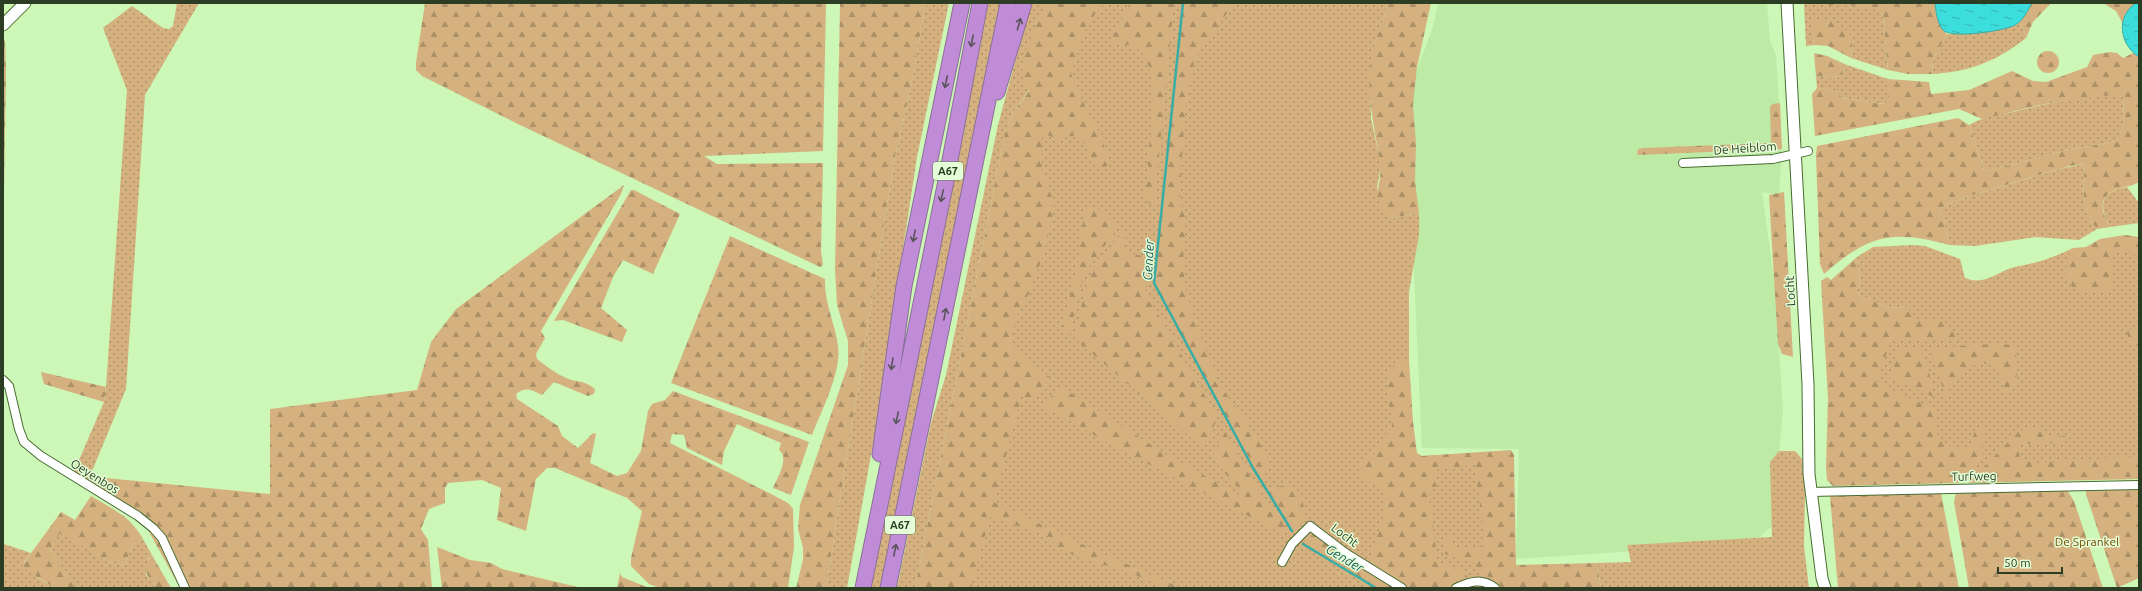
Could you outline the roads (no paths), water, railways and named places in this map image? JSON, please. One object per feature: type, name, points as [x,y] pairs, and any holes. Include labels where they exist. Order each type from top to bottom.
[{"type":"highway","name":"A67","points":[[877,515],[880,453],[904,286],[962,3]]},
{"type":"highway","name":"A67","points":[[863,588],[947,176],[980,3]]},
{"type":"highway","name":"A67","points":[[888,588],[1008,3]]},
{"type":"highway","name":"A67","points":[[980,142],[1005,72],[1024,3]]},
{"type":"street","points":[[3,25],[24,3]]},
{"type":"street","name":"Locht","points":[[1787,3],[1808,384],[1810,492],[1822,585]]},
{"type":"street","name":"De Heiblom","points":[[1683,163],[1773,159],[1808,151]]},
{"type":"street","name":"Oeyenbos","points":[[3,380],[9,386],[19,429],[24,442],[41,456],[138,516],[153,528],[162,538],[185,588]]},
{"type":"street","name":"Turfweg","points":[[1810,492],[2139,485]]},
{"type":"street","name":"Locht","points":[[1282,562],[1292,544],[1310,526],[1347,554],[1402,588]]},
{"type":"street","points":[[1456,588],[1467,582],[1479,581],[1495,588]]},
{"type":"water","points":[[1935,3],[2032,3],[2023,18],[2015,25],[1989,32],[1956,34],[1948,33],[1943,30],[1938,20]]},
{"type":"water","points":[[2136,3],[2139,3],[2139,57],[2128,45],[2122,31],[2125,16],[2129,9]]},
{"type":"waterway","name":"Gender","points":[[1183,3],[1154,283],[1253,468],[1292,531]]},
{"type":"waterway","name":"Gender","points":[[1303,544],[1376,588]]},
{"type":"park label","name":"De Sprankel","points":[[2087,541]]}]
